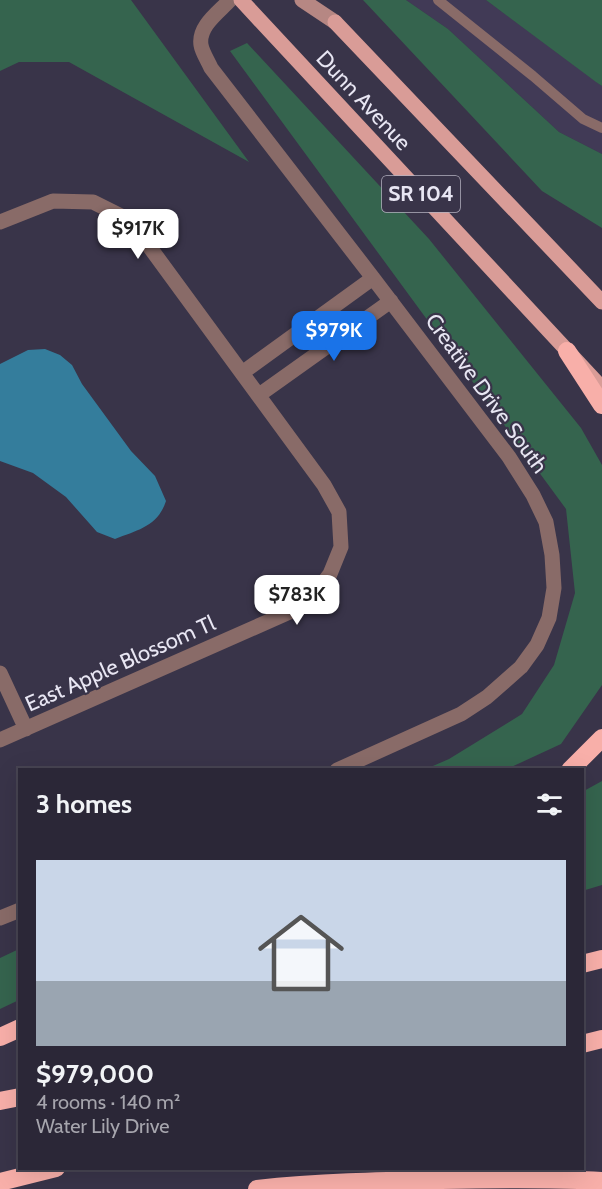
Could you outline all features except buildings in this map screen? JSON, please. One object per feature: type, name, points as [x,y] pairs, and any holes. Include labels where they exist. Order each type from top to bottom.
[{"type":"highway","points":[[567,351],[602,405]]},
{"type":"highway","points":[[572,768],[602,738]]},
{"type":"highway","points":[[584,964],[602,959]]},
{"type":"highway","points":[[0,1037],[18,1029]]},
{"type":"highway","points":[[584,1044],[602,1039]]},
{"type":"highway","points":[[0,1101],[18,1097]]},
{"type":"highway","points":[[0,1182],[48,1170]]},
{"type":"highway","points":[[256,1189],[363,1181],[469,1179],[602,1181]]},
{"type":"main road","name":"Dunn Avenue","points":[[241,0],[602,388]]},
{"type":"main road","points":[[302,0],[335,22]]},
{"type":"main road","name":"Dunn Avenue","points":[[314,0],[602,302]]},
{"type":"street","name":"Creative Drive South","points":[[230,0],[201,33],[201,44],[211,68],[509,457],[533,495],[546,522],[552,555],[554,588],[549,618],[537,645],[520,667],[487,697],[461,714],[341,768]]},
{"type":"street","name":"East Apple Blossom Tl","points":[[0,222],[53,201],[93,202],[127,219],[324,485],[339,512],[341,548],[330,574],[314,595],[292,611],[0,740]]},
{"type":"street","points":[[242,373],[374,278]]},
{"type":"street","points":[[258,395],[391,301]]},
{"type":"street","points":[[0,673],[26,729]]},
{"type":"street","points":[[0,918],[18,911]]},
{"type":"lane","points":[[438,0],[583,119],[602,128]]},
{"type":"shaded area","points":[[406,0],[486,0],[602,86],[602,154],[559,132],[448,29]]},
{"type":"green space","points":[[0,0],[131,0],[249,162],[69,62],[19,62],[0,71]]},
{"type":"green space","points":[[363,0],[406,0],[448,29],[559,132],[602,154],[602,228],[542,191]]},
{"type":"green space","points":[[486,0],[602,0],[602,86],[596,82]]},
{"type":"green space","points":[[247,43],[429,239],[581,428],[602,465],[602,685],[561,744],[509,768],[428,768],[449,759],[522,714],[554,665],[575,593],[566,509],[230,51]]},
{"type":"green space","points":[[602,781],[602,885],[584,890],[584,791]]},
{"type":"green space","points":[[18,949],[18,1000],[0,1009],[0,958]]},
{"type":"water","points":[[45,349],[60,355],[72,365],[82,384],[131,451],[155,476],[166,501],[158,516],[139,530],[115,539],[97,532],[66,497],[33,473],[0,461],[0,364],[28,350]]}]
